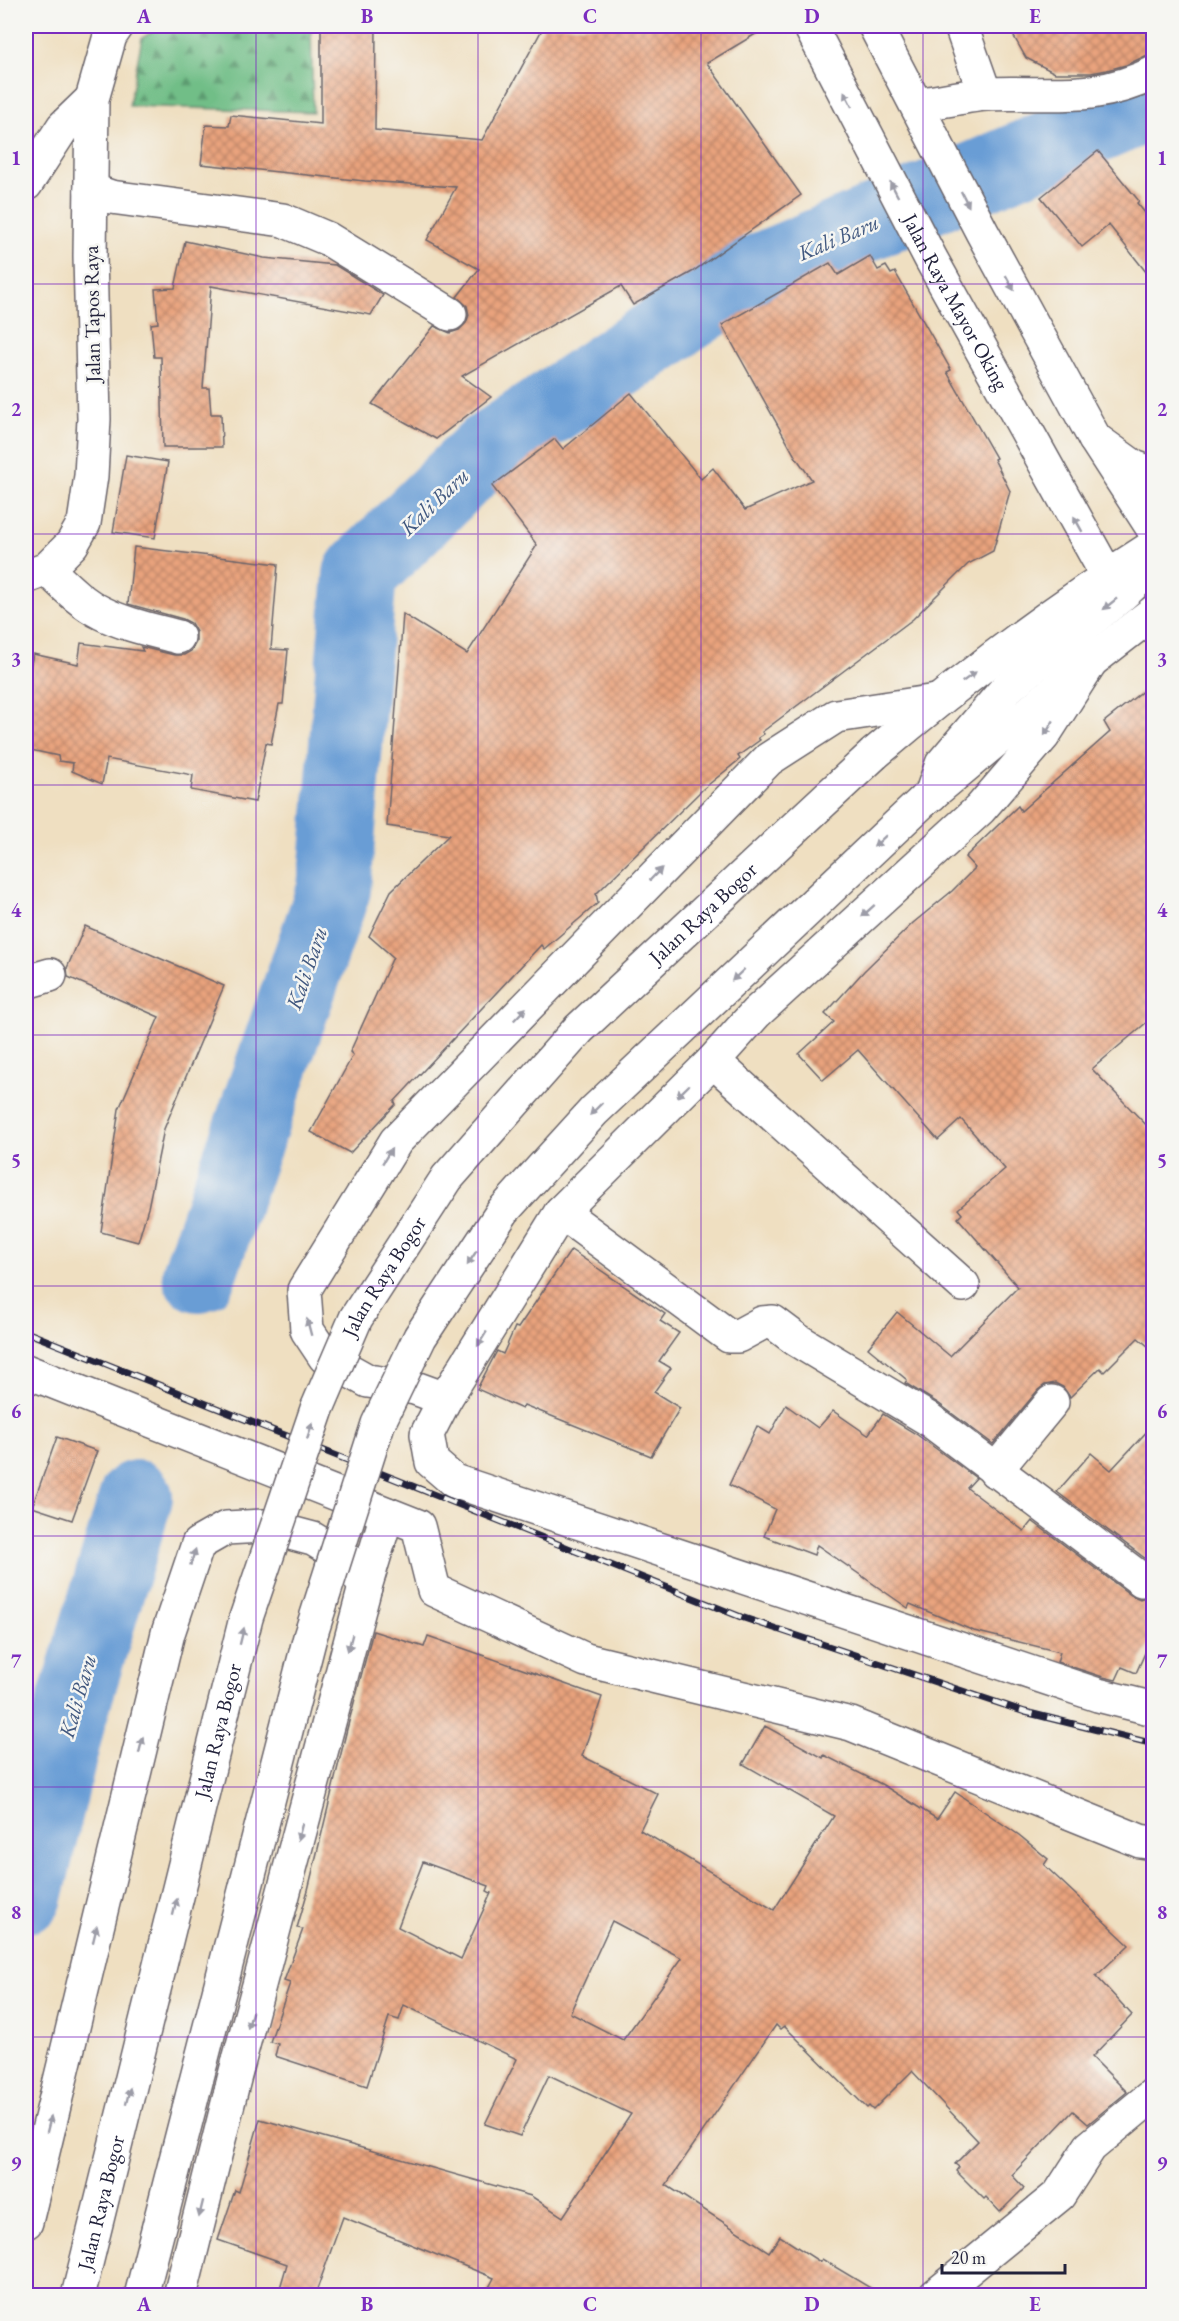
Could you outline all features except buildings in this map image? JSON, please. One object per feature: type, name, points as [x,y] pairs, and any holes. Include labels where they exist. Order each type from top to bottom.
[{"type":"main road","name":"Jalan Tapos Raya","points":[[36,573],[72,544],[84,523],[92,476],[94,419],[90,256],[92,99],[110,36],[117,26]]},
{"type":"main road","name":"Jalan Raya Mayor Oking","points":[[810,26],[931,259],[1107,575]]},
{"type":"main road","points":[[875,26],[982,232],[1095,439],[1154,530]]},
{"type":"main road","points":[[961,26],[984,94]]},
{"type":"main road","points":[[923,117],[984,94],[1054,96],[1092,93],[1133,83],[1154,73]]},
{"type":"main road","points":[[26,184],[63,127],[92,99]]},
{"type":"main road","points":[[91,190],[111,197],[283,220],[328,239],[450,314]]},
{"type":"main road","points":[[1095,439],[1134,467],[1154,474]]},
{"type":"main road","name":"Jalan Raya Bogor","points":[[78,2295],[246,1618],[317,1409],[356,1318],[447,1178],[579,1029],[874,754],[936,701],[1107,575],[1154,546]]},
{"type":"main road","points":[[927,798],[942,764],[1006,689],[1117,599],[1154,565]]},
{"type":"main road","points":[[36,573],[75,595],[100,613],[133,626],[178,637]]},
{"type":"main road","points":[[141,2295],[310,1637],[378,1424],[420,1337],[503,1211],[594,1111],[927,798],[1091,661],[1154,612]]},
{"type":"main road","points":[[1091,661],[1043,736],[980,809],[756,1013],[713,1061],[561,1212],[445,1399],[427,1434],[432,1462],[454,1481],[1098,1695],[1154,1709]]},
{"type":"main road","points":[[445,1399],[415,1388],[368,1381],[326,1357],[307,1330],[304,1290],[396,1141],[769,759],[837,716],[936,701]]},
{"type":"main road","points":[[713,1061],[963,1285]]},
{"type":"main road","points":[[561,1212],[729,1336],[738,1336],[762,1323],[773,1322],[797,1340],[927,1418],[1142,1580]]},
{"type":"main road","points":[[26,1371],[418,1526],[434,1590],[586,1659],[851,1724],[1140,1841],[1154,1843]]},
{"type":"main road","points":[[995,1471],[1052,1402]]},
{"type":"main road","points":[[180,2295],[234,2079],[364,1587],[387,1514]]},
{"type":"main road","points":[[26,2222],[168,1633],[198,1544],[226,1528],[264,1526],[312,1539],[349,1561],[364,1587]]},
{"type":"main road","points":[[935,2295],[1059,2195],[1090,2147],[1154,2094]]},
{"type":"green space","points":[[162,26],[311,26],[313,112],[129,106],[142,38]]},
{"type":"waterway","name":"Kali Baru","points":[[199,1275],[334,889],[360,574],[484,452],[746,276],[1154,102]]},
{"type":"waterway","name":"Kali Baru","points":[[26,1896],[69,1719],[136,1497]]},
{"type":"railway","points":[[26,1332],[741,1617],[1025,1712],[1154,1744]]}]
